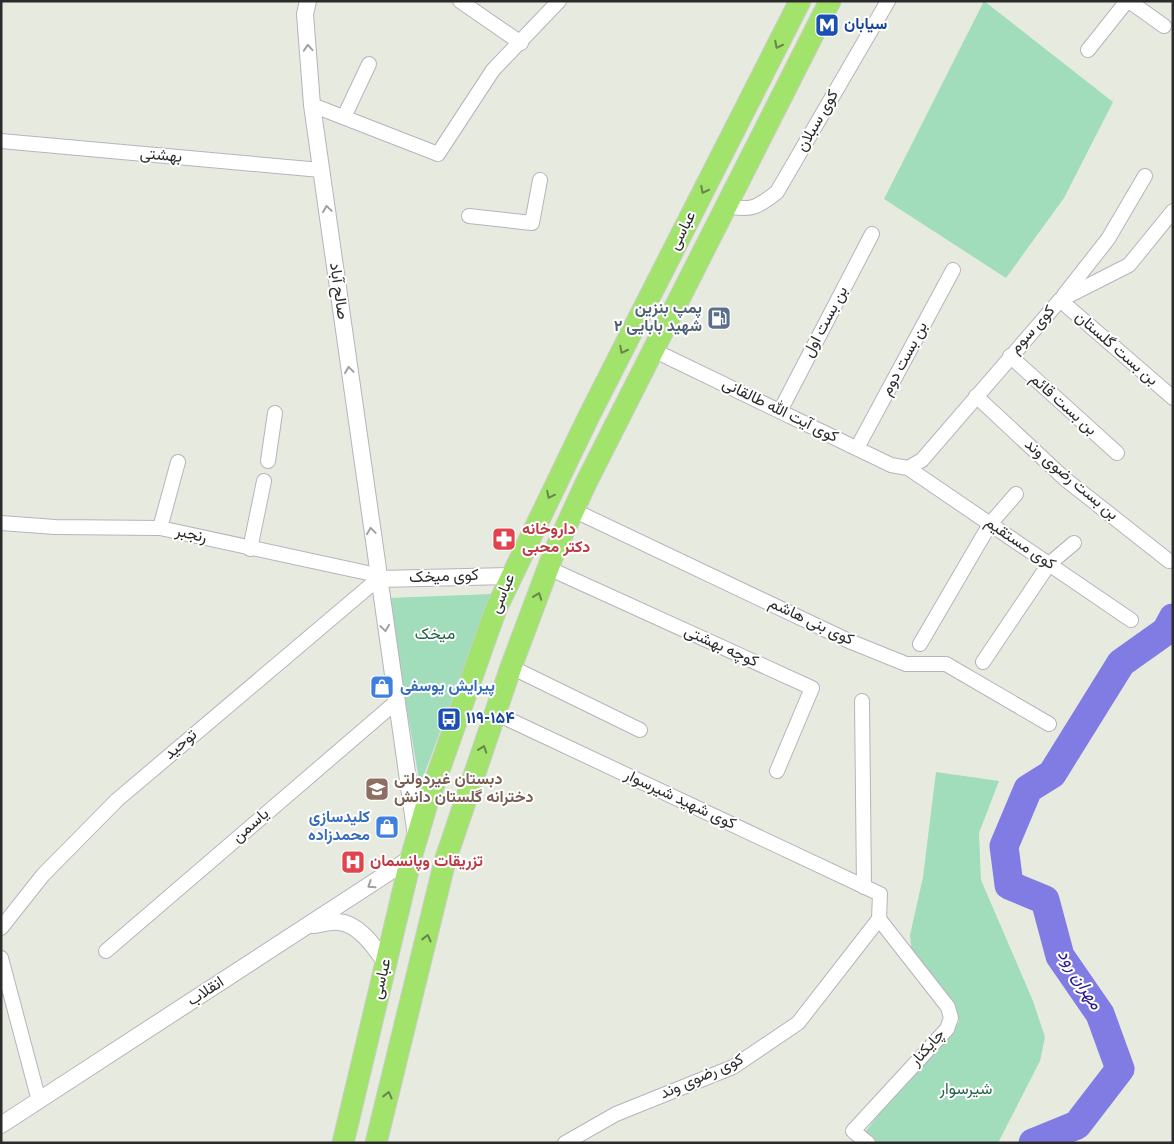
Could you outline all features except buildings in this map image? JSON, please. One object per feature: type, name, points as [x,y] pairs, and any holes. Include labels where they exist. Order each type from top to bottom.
[{"type":"main road","name":"عباسى","points":[[343,1143],[414,849],[479,651],[510,576],[589,416],[800,1]]},
{"type":"main road","name":"عباسى","points":[[376,1143],[446,861],[511,667],[548,568],[573,510],[612,430],[830,1]]},
{"type":"main road","points":[[589,416],[612,430]]},
{"type":"street","name":"صالح آباد","points":[[308,1],[305,14],[312,105],[396,702],[414,849]]},
{"type":"street","points":[[460,1],[521,43]]},
{"type":"street","points":[[312,105],[438,154],[487,78],[559,1]]},
{"type":"street","name":"کوی سبلان","points":[[726,206],[746,210],[764,202],[777,192],[888,1]]},
{"type":"street","points":[[1088,50],[1128,1],[1164,26]]},
{"type":"street","points":[[344,117],[369,64]]},
{"type":"street","name":"بهشتی","points":[[2,142],[321,170]]},
{"type":"street","points":[[1060,300],[1108,239],[1145,176]]},
{"type":"street","points":[[469,216],[532,223],[540,180]]},
{"type":"street","name":"کوی سوم","points":[[908,468],[922,460],[1060,300],[1129,265],[1173,211]]},
{"type":"street","name":"بن بست اول","points":[[780,411],[872,234]]},
{"type":"street","name":"بن بست دوم","points":[[857,448],[953,270]]},
{"type":"street","name":"بن بست گلستان","points":[[1060,300],[1173,398]]},
{"type":"street","name":"کوی آیت الله طالقانی","points":[[653,350],[891,465],[908,468]]},
{"type":"street","name":"بن بست قائم","points":[[1010,356],[1117,453]]},
{"type":"street","name":"بن بست رضوی وند","points":[[976,396],[1065,479],[1169,561]]},
{"type":"street","points":[[268,461],[275,413]]},
{"type":"street","points":[[160,528],[178,462]]},
{"type":"street","name":"کوی مستقیم","points":[[908,468],[1131,620]]},
{"type":"street","points":[[250,549],[264,481]]},
{"type":"street","points":[[920,644],[990,524],[1016,494]]},
{"type":"street","name":"کوی بنی هاشم","points":[[573,510],[857,644],[906,664],[946,664],[1049,724]]},
{"type":"street","name":"رنجبر","points":[[1,523],[55,527],[160,528],[378,577]]},
{"type":"street","points":[[983,662],[1050,564],[1074,543]]},
{"type":"street","name":"کوچه بهشتی","points":[[548,568],[812,688],[777,771]]},
{"type":"street","name":"کوی میخک","points":[[378,577],[510,576]]},
{"type":"street","name":"توحید","points":[[1,928],[43,875],[117,800],[378,577]]},
{"type":"street","points":[[511,667],[640,730]]},
{"type":"street","points":[[862,701],[864,887]]},
{"type":"street","name":"یاسمن","points":[[106,951],[396,702]]},
{"type":"street","name":"کوی شهید شیرسوار","points":[[495,713],[880,894],[879,919]]},
{"type":"street","name":"انقلاب","points":[[1,1125],[306,926],[414,849]]},
{"type":"street","name":"کوی رضوی وند","points":[[565,1143],[616,1114],[733,1067],[798,1023],[879,919]]},
{"type":"street","name":"چایکنار","points":[[868,1143],[853,1131],[947,1029],[951,1018],[948,1007],[879,919]]},
{"type":"street","points":[[306,926],[338,922],[358,931],[373,945],[386,963]]},
{"type":"street","points":[[1,958],[39,1101]]},
{"type":"green space","points":[[984,1],[1113,102],[1064,198],[1006,278],[884,199]]},
{"type":"green space","name":"میخک","points":[[491,594],[420,786],[388,598]]},
{"type":"green space","name":"شیرسوار","points":[[936,772],[999,781],[979,833],[981,880],[1033,1001],[1045,1037],[1040,1061],[998,1143],[876,1143],[865,1132],[928,1053],[959,1022],[956,1008],[912,957],[910,935],[923,877]]},
{"type":"waterway","name":"مهران رود","points":[[1033,1143],[1077,1125],[1120,1069],[1100,1014],[1060,956],[1045,900],[1009,885],[1004,846],[1028,789],[1052,774],[1121,663],[1166,631],[1173,618]]},
{"type":"place","name":"سیابان","points":[[827,25]]},
{"type":"place","name":"پمپ بنزین شهید بابایی ۲","points":[[719,318]]},
{"type":"place","name":"داروخانه دکتر محبی","points":[[504,539]]},
{"type":"place","name":"پیرایش یوسفی","points":[[382,687]]},
{"type":"place","name":"۱۱۹-۱۵۴","points":[[449,719]]},
{"type":"place","name":"دبستان غیردولتی دخترانه گلستان دانش","points":[[377,789]]},
{"type":"place","name":"کلیدسازی محمدزاده","points":[[387,827]]},
{"type":"place","name":"تزریقات وپانسمان","points":[[353,862]]}]
